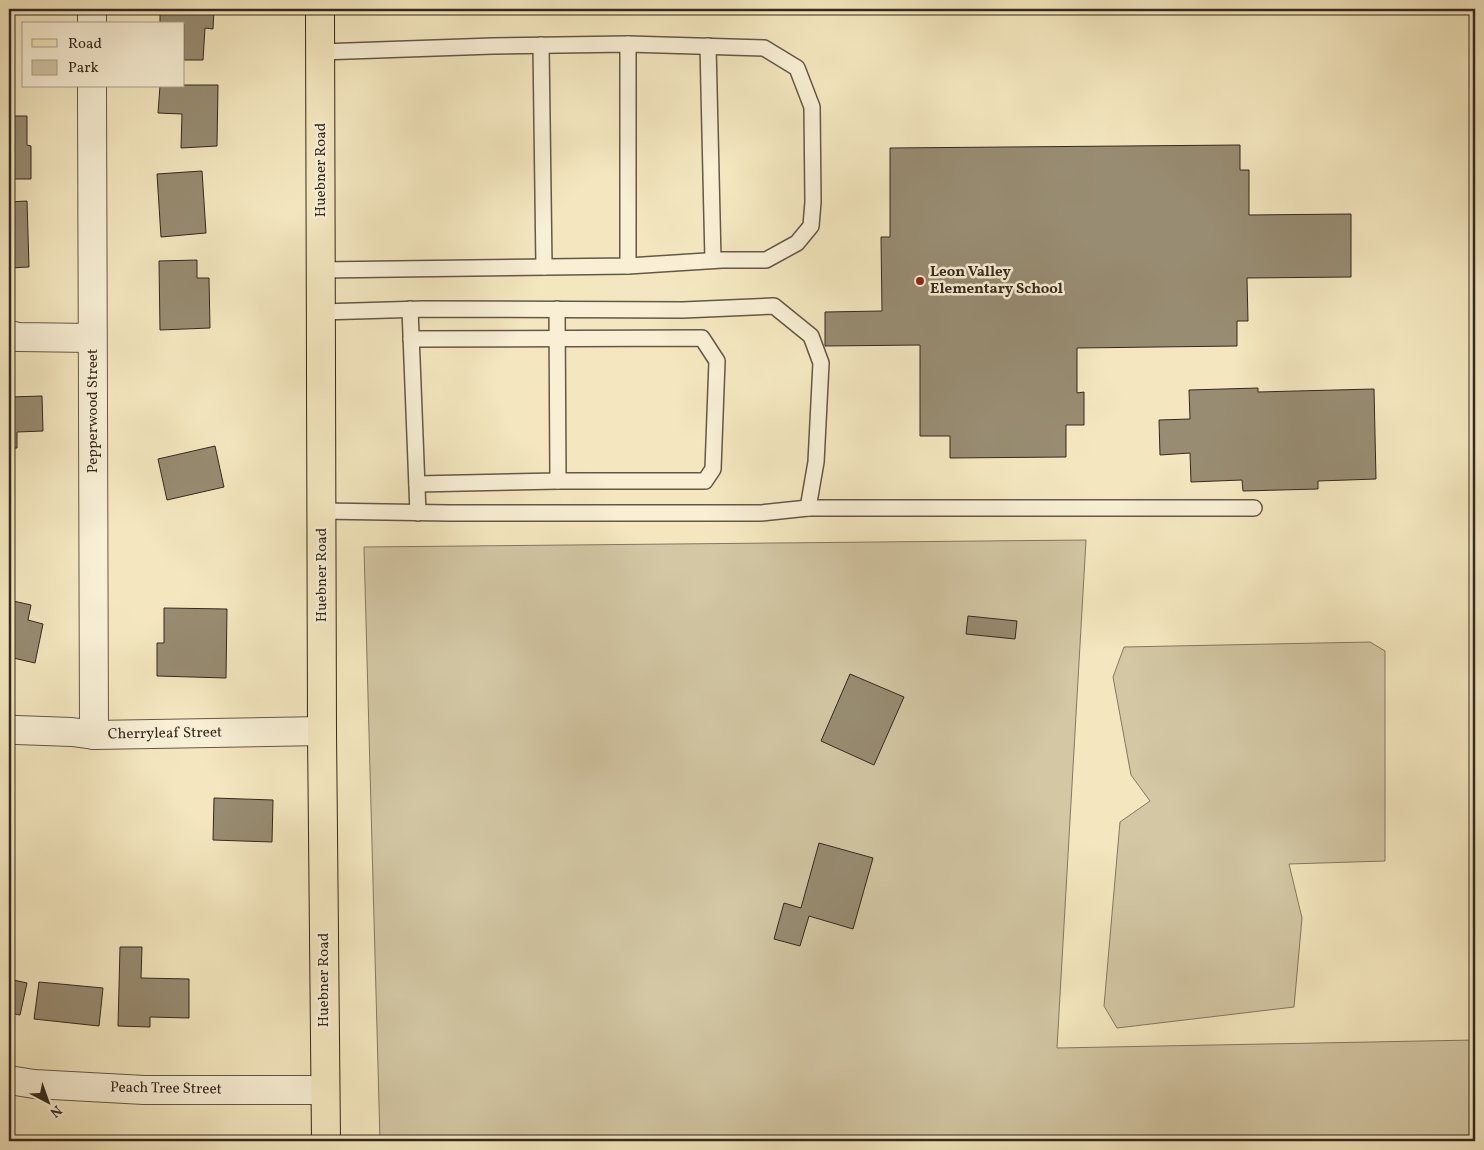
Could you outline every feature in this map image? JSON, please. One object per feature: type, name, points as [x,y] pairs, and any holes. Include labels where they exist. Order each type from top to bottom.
[{"type":"main road","name":"Huebner Road","points":[[320,9],[322,731],[326,1141]]},
{"type":"street","points":[[92,9],[92,22]]},
{"type":"street","name":"Pepperwood Street","points":[[92,88],[94,735]]},
{"type":"street","points":[[9,335],[18,337],[92,338]]},
{"type":"street","name":"Cherryleaf Street","points":[[9,728],[94,735],[322,731]]},
{"type":"street","name":"Peach Tree Street","points":[[9,1080],[34,1084],[144,1090],[325,1090]]},
{"type":"lane","points":[[320,52],[628,44],[764,48],[797,68],[812,107],[813,202],[811,226],[797,243],[766,260],[712,260],[628,266],[321,270]]},
{"type":"lane","points":[[628,44],[628,266]]},
{"type":"lane","points":[[541,45],[544,267]]},
{"type":"lane","points":[[708,46],[712,260]]},
{"type":"lane","points":[[321,312],[410,309],[683,310],[774,306],[811,336],[821,363],[816,462],[808,508]]},
{"type":"lane","points":[[410,309],[418,513]]},
{"type":"lane","points":[[557,309],[558,481]]},
{"type":"lane","points":[[411,339],[702,338],[717,361],[713,469],[705,481],[558,481],[417,484]]},
{"type":"lane","points":[[321,511],[418,513],[762,513],[808,508],[1254,508]]},
{"type":"green space","points":[[1086,540],[1057,1048],[1475,1040],[1475,1141],[380,1141],[364,547]]},
{"type":"green space","points":[[1370,642],[1385,651],[1385,861],[1289,864],[1302,918],[1294,1007],[1117,1028],[1104,1006],[1120,822],[1150,801],[1131,775],[1113,677],[1124,647]]},
{"type":"building","points":[[160,9],[214,9],[213,29],[205,28],[203,60],[185,60],[185,22],[160,22]]},
{"type":"building","points":[[185,85],[218,85],[217,146],[181,148],[182,114],[158,113],[160,88],[185,88]]},
{"type":"building","points":[[9,116],[27,116],[27,145],[31,146],[31,179],[9,179]]},
{"type":"building","points":[[1240,145],[1240,170],[1249,170],[1249,215],[1351,214],[1351,277],[1247,278],[1248,321],[1237,321],[1237,346],[1077,348],[1077,393],[1084,392],[1084,425],[1066,425],[1066,457],[950,458],[950,436],[920,436],[920,345],[825,346],[825,312],[882,311],[881,237],[890,237],[890,148]]},
{"type":"building","points":[[202,171],[206,233],[161,237],[157,174]]},
{"type":"building","points":[[27,201],[29,267],[9,268],[9,202]]},
{"type":"building","points":[[197,260],[197,278],[209,278],[210,328],[160,330],[159,261]]},
{"type":"building","points":[[1258,388],[1258,392],[1374,389],[1376,479],[1318,481],[1318,489],[1243,491],[1242,480],[1191,482],[1190,453],[1160,455],[1159,420],[1190,419],[1189,390]]},
{"type":"building","points":[[42,396],[43,431],[17,432],[17,448],[9,448],[9,397]]},
{"type":"building","points":[[215,446],[224,487],[167,500],[158,459]]},
{"type":"building","points":[[9,600],[31,605],[28,620],[43,624],[35,663],[9,657]]},
{"type":"building","points":[[164,608],[227,609],[226,678],[157,676],[157,643],[164,643]]},
{"type":"building","points":[[968,616],[1017,621],[1015,639],[966,634]]},
{"type":"building","points":[[850,674],[904,697],[874,765],[821,741]]},
{"type":"building","points":[[214,798],[273,800],[272,842],[213,840]]},
{"type":"building","points":[[819,843],[873,858],[853,929],[809,916],[800,946],[774,939],[784,903],[801,908]]},
{"type":"building","points":[[120,947],[142,947],[141,978],[189,979],[189,1018],[150,1017],[150,1027],[118,1026]]},
{"type":"building","points":[[9,979],[27,983],[20,1015],[9,1013]]},
{"type":"building","points":[[39,982],[103,988],[99,1026],[34,1019]]},
{"type":"place","name":"Leon Valley Elementary School","points":[[920,281]]}]
